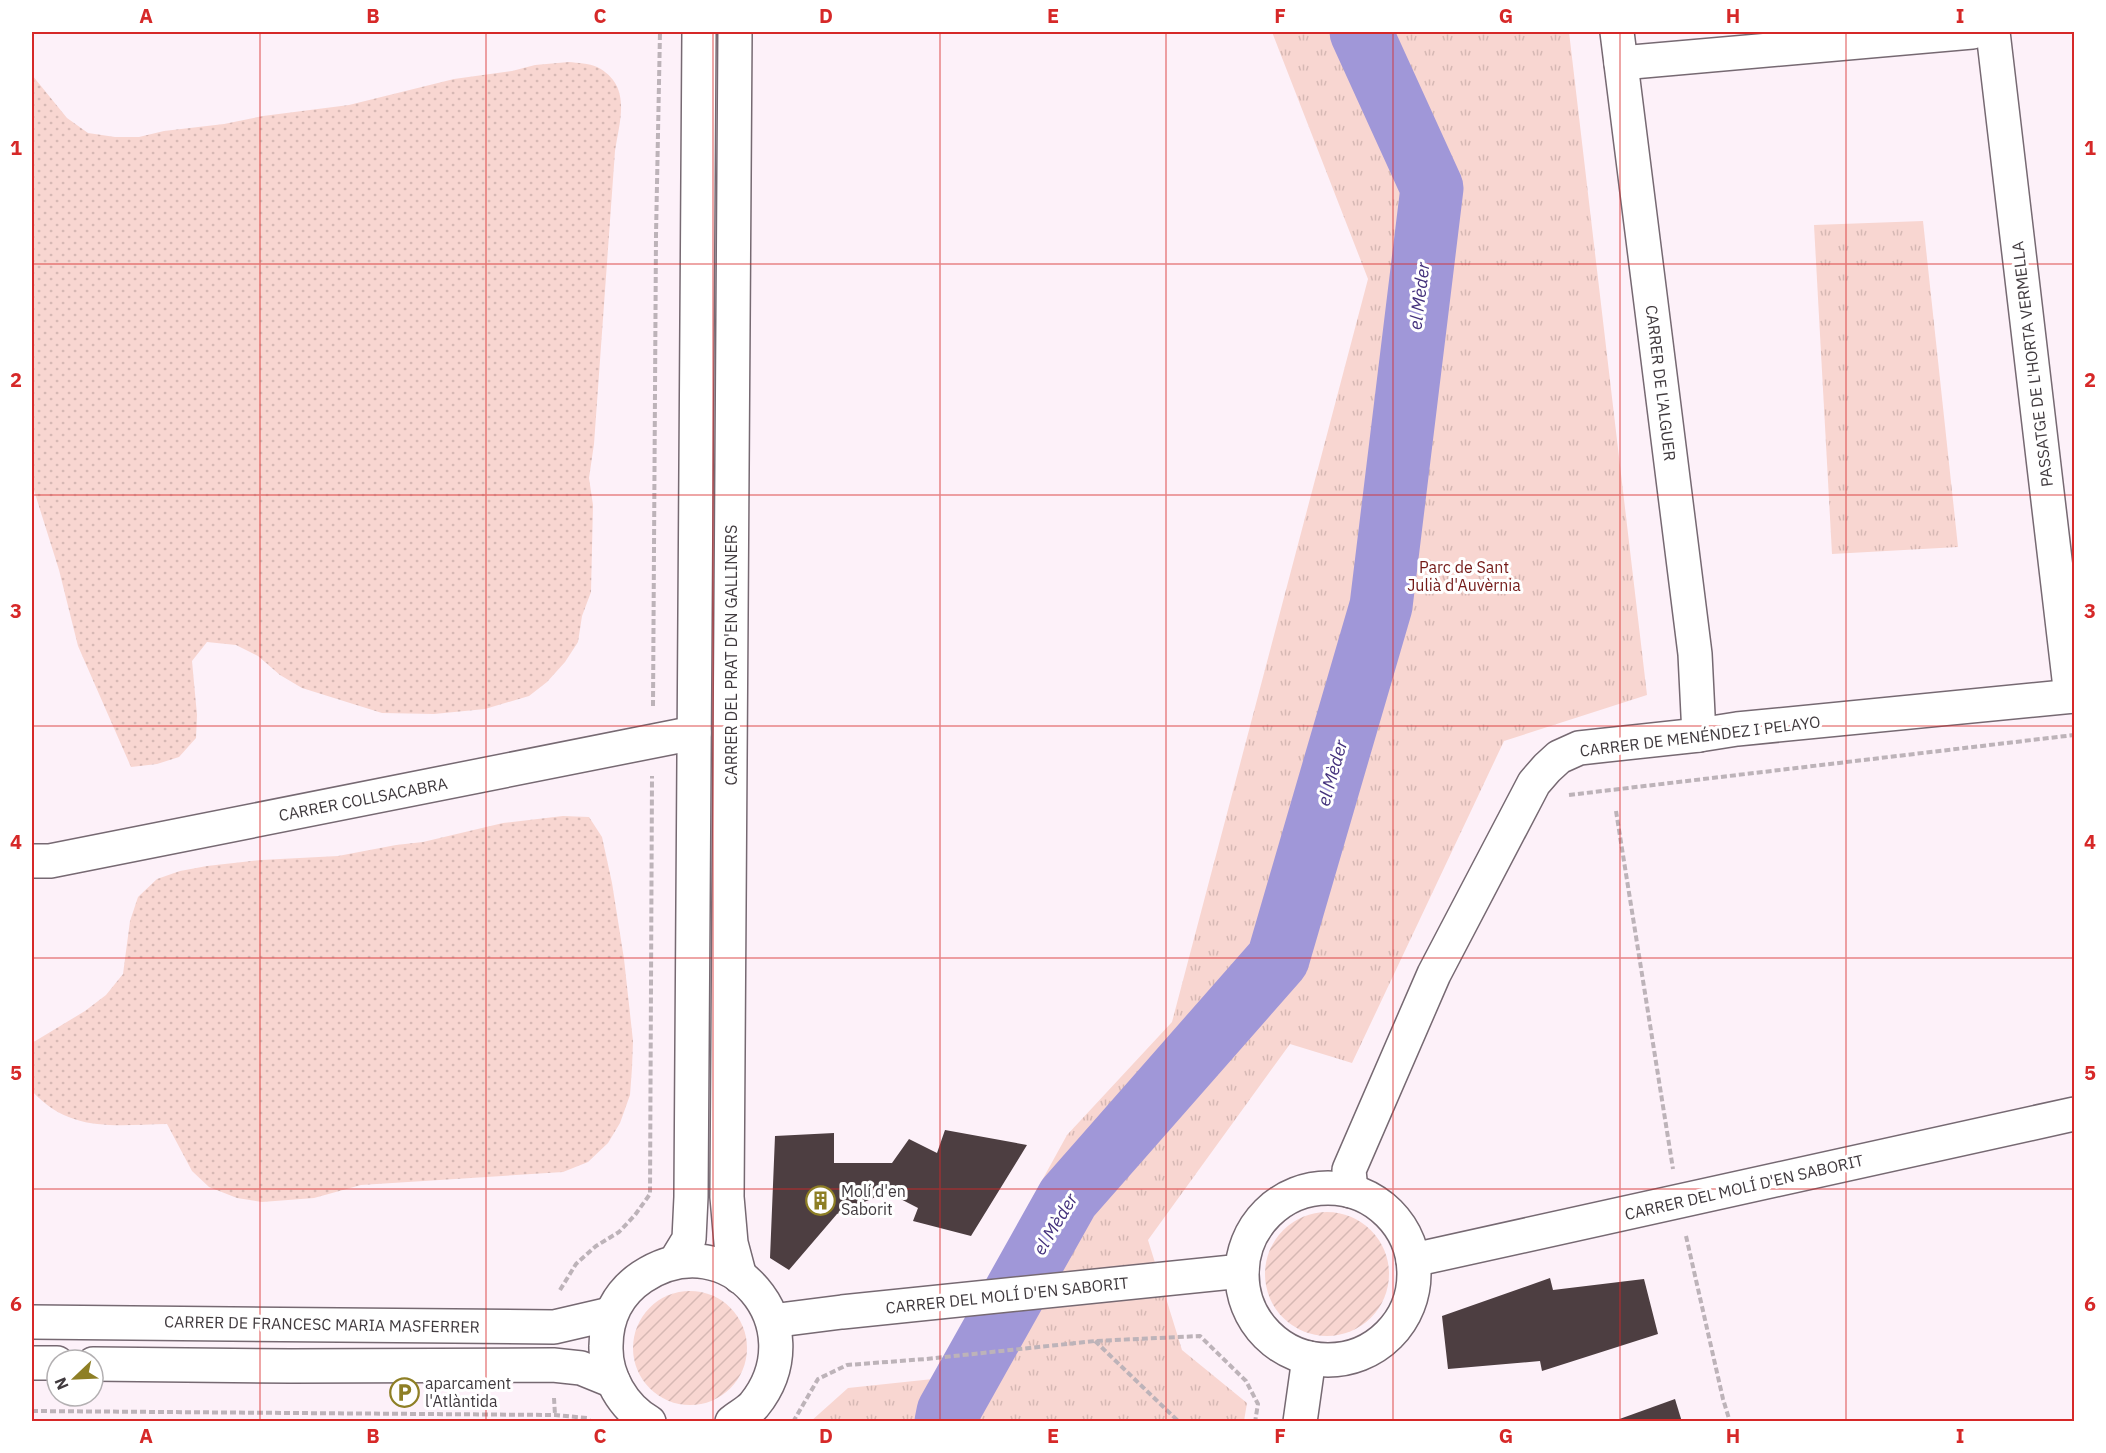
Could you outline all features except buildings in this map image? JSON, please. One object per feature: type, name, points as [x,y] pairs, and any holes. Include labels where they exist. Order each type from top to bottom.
[{"type":"street","points":[[675,1262],[689,1239],[691,1197],[699,32]]},
{"type":"street","name":"CARRER DEL PRAT D'EN GALLINERS","points":[[735,32],[727,1197],[731,1244],[740,1276]]},
{"type":"street","points":[[1619,47],[1972,32]]},
{"type":"street","name":"PASSATGE DE L'HORTA VERMELLA","points":[[1993,32],[2073,696]]},
{"type":"street","name":"CARRER DE L'ALGUER","points":[[1619,47],[1695,654],[1699,735]]},
{"type":"street","name":"CARRER DE MENÉNDEZ I PELAYO","points":[[1351,1191],[1349,1170],[1434,974],[1534,783],[1559,757],[1579,748],[1737,729],[2073,696]]},
{"type":"street","name":"CARRER COLLSACABRA","points":[[32,861],[50,861],[694,733]]},
{"type":"street","name":"CARRER DEL MOLÍ D'EN SABORIT","points":[[1413,1260],[2074,1114]]},
{"type":"street","points":[[1325,1188],[1351,1191],[1373,1201],[1392,1216],[1405,1237],[1413,1260],[1413,1285],[1407,1310],[1393,1331],[1374,1347],[1351,1357],[1325,1360],[1309,1358],[1286,1350],[1268,1335],[1253,1317],[1245,1294],[1242,1271],[1246,1246],[1259,1223],[1277,1204],[1300,1192],[1325,1188]]},
{"type":"street","points":[[649,1422],[626,1402],[613,1381],[606,1355],[606,1335],[610,1314],[633,1284],[657,1268],[675,1262],[696,1260],[727,1268],[740,1276],[761,1297],[774,1324],[776,1353],[769,1382],[752,1407],[732,1422]]},
{"type":"street","name":"CARRER DEL MOLÍ D'EN SABORIT","points":[[774,1324],[787,1319],[842,1312],[1242,1271]]},
{"type":"street","name":"CARRER DE FRANCESC MARIA MASFERRER","points":[[32,1322],[554,1327],[610,1314]]},
{"type":"street","points":[[1300,1422],[1309,1358]]},
{"type":"street","points":[[105,1364],[553,1365],[581,1368],[613,1381]]},
{"type":"path","points":[[557,1296],[576,1264],[596,1246],[619,1232],[650,1194],[656,235],[660,32]]},
{"type":"path","points":[[1565,795],[2074,735]]},
{"type":"path","points":[[1616,811],[1678,1202],[1730,1422]]},
{"type":"path","points":[[793,1422],[818,1379],[847,1365],[1095,1341],[1200,1336],[1246,1381],[1258,1404],[1255,1422]]},
{"type":"path","points":[[1095,1341],[1177,1419],[1177,1422]]},
{"type":"path","points":[[32,1411],[555,1415],[587,1418],[591,1422]]},
{"type":"green space","name":"Parc de Sant Julià d'Auvèrnia","points":[[1272,32],[1569,32],[1647,695],[1504,741],[1352,1063],[1290,1044],[1148,1240],[1182,1350],[1247,1403],[1244,1421],[810,1422],[848,1388],[933,1379],[1067,1135],[1172,1022],[1368,279]]},
{"type":"green space","points":[[569,62],[594,66],[608,74],[615,83],[621,104],[615,151],[594,444],[589,478],[593,505],[591,592],[582,616],[578,642],[565,662],[547,682],[529,696],[485,709],[434,714],[382,713],[302,688],[280,675],[258,656],[236,645],[207,642],[192,661],[197,715],[196,738],[179,757],[157,764],[131,767],[78,646],[59,570],[32,484],[32,75],[67,118],[88,133],[115,137],[139,137],[164,131],[349,105],[454,79],[512,71],[535,65]]},
{"type":"green space","points":[[1923,221],[1958,547],[1832,554],[1814,225]]},
{"type":"green space","points":[[563,816],[589,817],[602,837],[624,959],[633,1041],[630,1095],[620,1123],[608,1143],[588,1162],[563,1172],[361,1185],[314,1198],[262,1202],[237,1198],[209,1187],[192,1171],[167,1124],[94,1124],[62,1114],[47,1105],[32,1091],[32,1043],[85,1011],[106,995],[123,974],[130,921],[138,897],[157,879],[180,871],[207,866],[261,860],[338,856],[423,842],[503,823]]},
{"type":"green space","points":[[1327,1212],[1351,1217],[1362,1222],[1371,1230],[1379,1239],[1384,1250],[1389,1274],[1384,1298],[1379,1309],[1371,1318],[1362,1326],[1351,1331],[1327,1336],[1303,1331],[1292,1326],[1283,1318],[1275,1309],[1270,1298],[1265,1274],[1270,1250],[1275,1239],[1283,1230],[1292,1222],[1303,1217]]},
{"type":"green space","points":[[690,1291],[712,1296],[730,1308],[742,1326],[747,1348],[742,1370],[730,1388],[712,1400],[690,1405],[668,1400],[650,1388],[638,1370],[633,1348],[638,1326],[650,1308],[668,1296]]},
{"type":"waterway","name":"el Mèder","points":[[946,1422],[948,1412],[1068,1198],[1278,959],[1381,606],[1432,188],[1361,32]]},
{"type":"place","name":"Molí d'en Saborit","points":[[820,1200]]},
{"type":"place","name":"aparcament l'Atlàntida","points":[[404,1392]]}]
